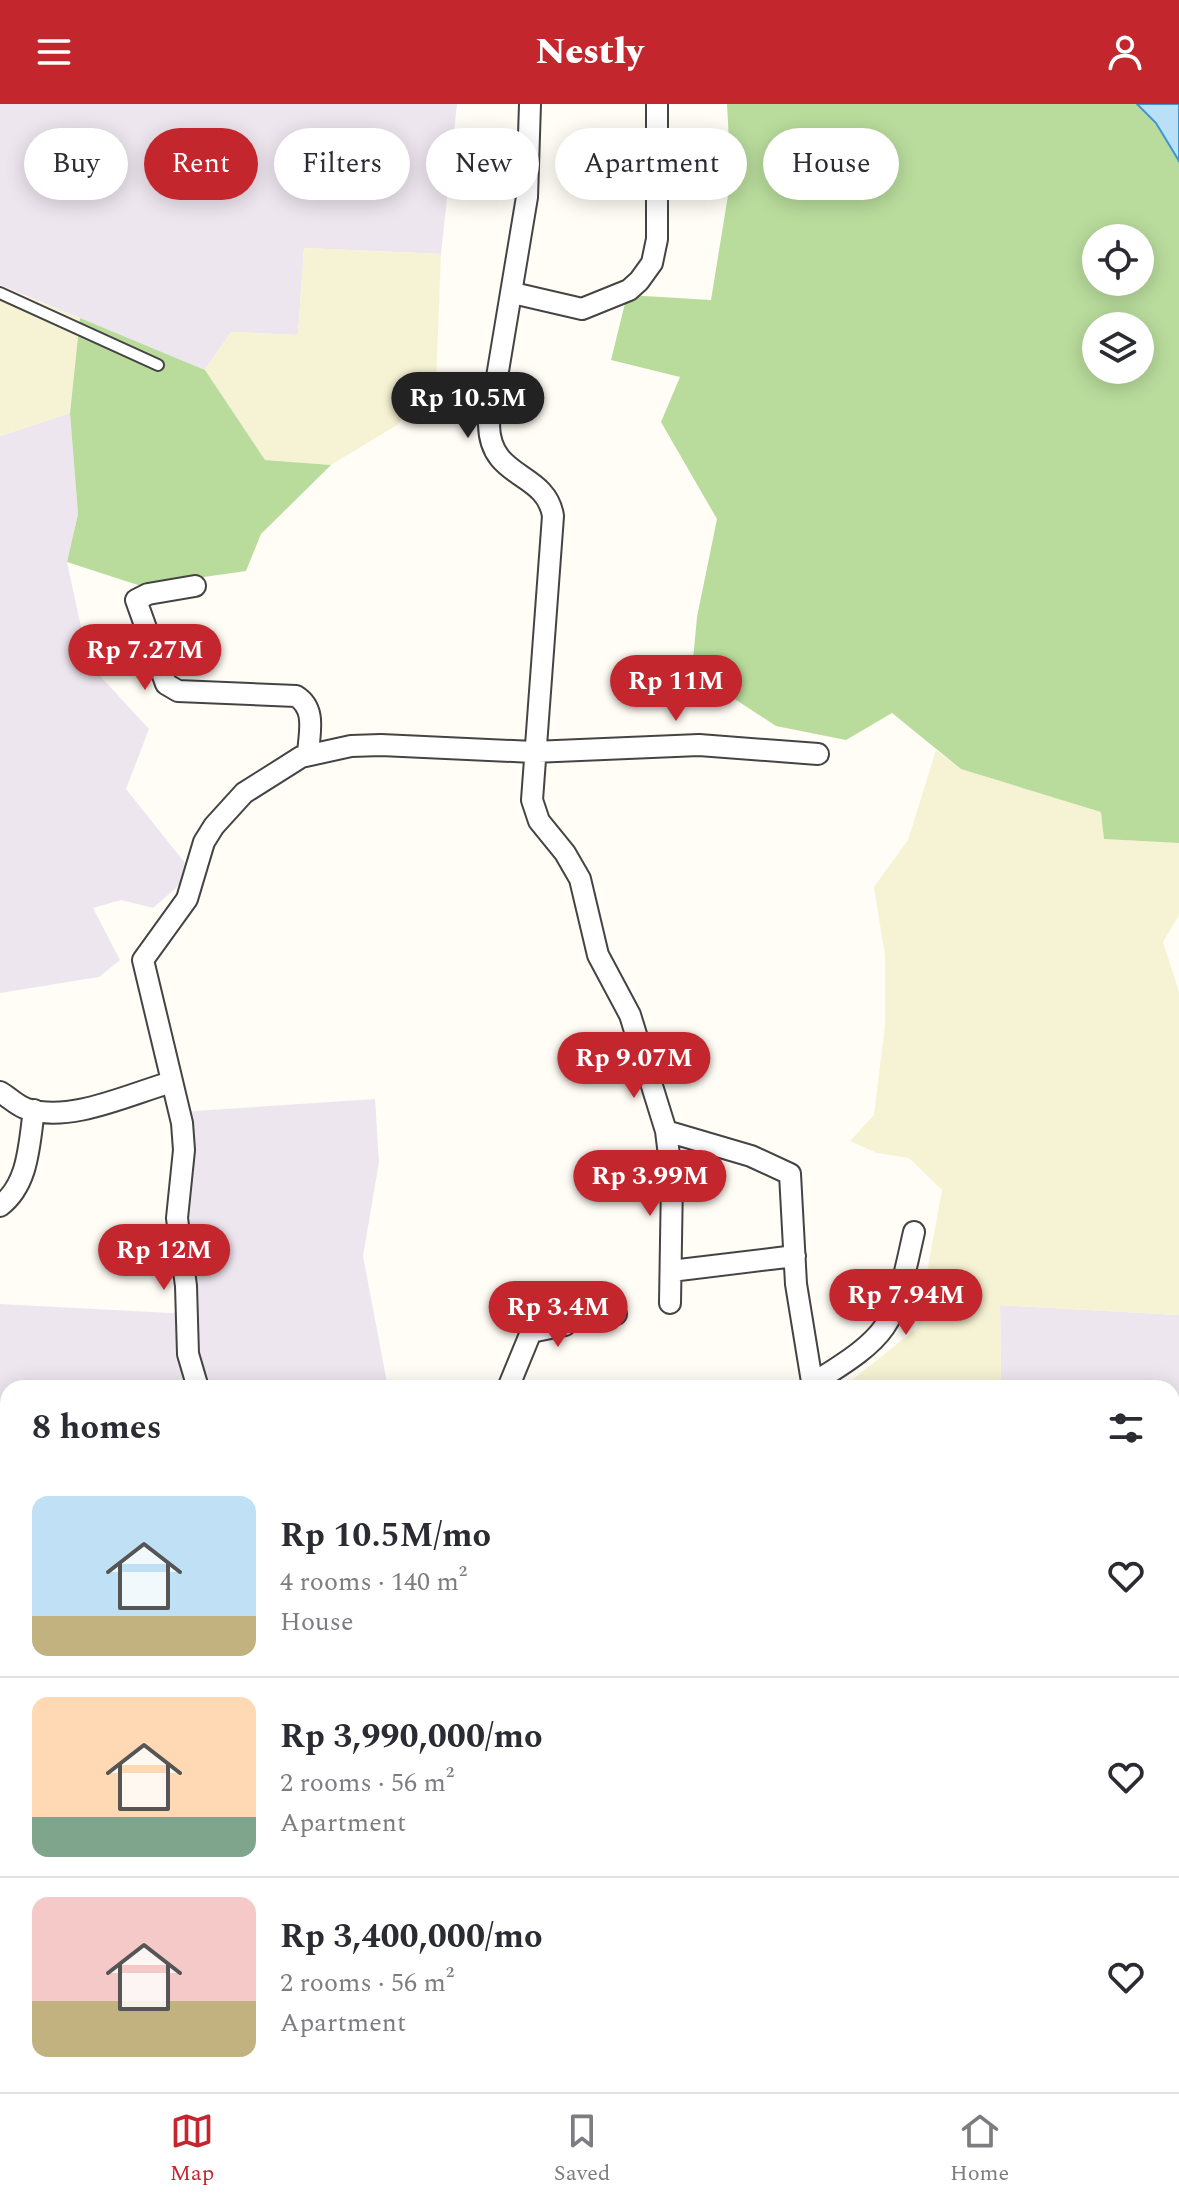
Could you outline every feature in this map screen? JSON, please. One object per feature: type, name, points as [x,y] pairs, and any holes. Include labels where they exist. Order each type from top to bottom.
[{"type":"street","points":[[530,104],[531,158],[490,439],[497,459],[543,494],[553,516],[533,752],[534,812],[580,879],[598,955],[630,1015],[666,1131],[672,1180],[670,1303]]},
{"type":"street","points":[[513,293],[582,309],[629,290],[639,281],[652,263],[657,239],[657,104]]},
{"type":"street","points":[[195,586],[148,594],[136,600],[166,684],[178,691],[296,696],[305,701],[310,712],[308,755]]},
{"type":"street","points":[[196,1380],[188,1354],[186,1286],[177,1218],[184,1150],[172,1082],[143,966],[144,954],[187,899],[204,842],[244,793],[267,776],[308,755],[351,746],[533,752],[699,745],[818,754]]},
{"type":"street","points":[[0,1092],[34,1110],[77,1110],[172,1082]]},
{"type":"street","points":[[0,1206],[14,1193],[22,1179],[34,1110]]},
{"type":"street","points":[[666,1131],[767,1162],[790,1174],[796,1284],[812,1380]]},
{"type":"street","points":[[822,1380],[860,1354],[881,1335],[893,1317],[914,1232]]},
{"type":"street","points":[[671,1271],[795,1256]]},
{"type":"street","points":[[511,1380],[531,1332],[565,1325],[575,1313],[616,1314]]},
{"type":"lane","points":[[0,293],[158,365]]},
{"type":"shaded area","points":[[0,104],[457,104],[454,128],[426,128],[426,200],[447,200],[441,254],[304,248],[298,335],[231,332],[205,370],[0,285]]},
{"type":"shaded area","points":[[304,248],[441,254],[436,383],[397,425],[331,465],[265,460],[205,370],[231,332],[298,335]]},
{"type":"shaded area","points":[[0,286],[80,318],[70,413],[0,436]]},
{"type":"shaded area","points":[[70,413],[78,514],[67,562],[89,664],[149,729],[126,789],[193,873],[153,908],[121,900],[93,908],[120,960],[99,977],[0,993],[0,436]]},
{"type":"shaded area","points":[[936,750],[961,769],[1102,812],[1104,839],[1179,843],[1179,915],[1163,942],[1179,992],[1179,1315],[1000,1305],[1001,1380],[852,1380],[917,1328],[942,1190],[909,1158],[877,1153],[850,1141],[874,1115],[885,1026],[885,956],[874,887],[908,840]]},
{"type":"shaded area","points":[[375,1099],[379,1162],[363,1256],[386,1380],[0,1380],[0,1304],[190,1314],[179,1112]]},
{"type":"shaded area","points":[[1000,1305],[1179,1315],[1179,1380],[1001,1380]]},
{"type":"green space","points":[[727,104],[1137,104],[1156,123],[1179,161],[1179,843],[1104,839],[1101,812],[961,769],[892,713],[846,740],[776,726],[692,671],[697,617],[717,519],[661,422],[680,377],[611,360],[627,295],[711,300],[727,200],[747,200],[747,128],[728,128]]},
{"type":"green space","points":[[80,318],[205,370],[265,460],[331,465],[261,534],[246,571],[141,586],[67,562],[78,514],[70,413]]},
{"type":"water","points":[[1137,104],[1179,104],[1179,161],[1156,123]]}]
